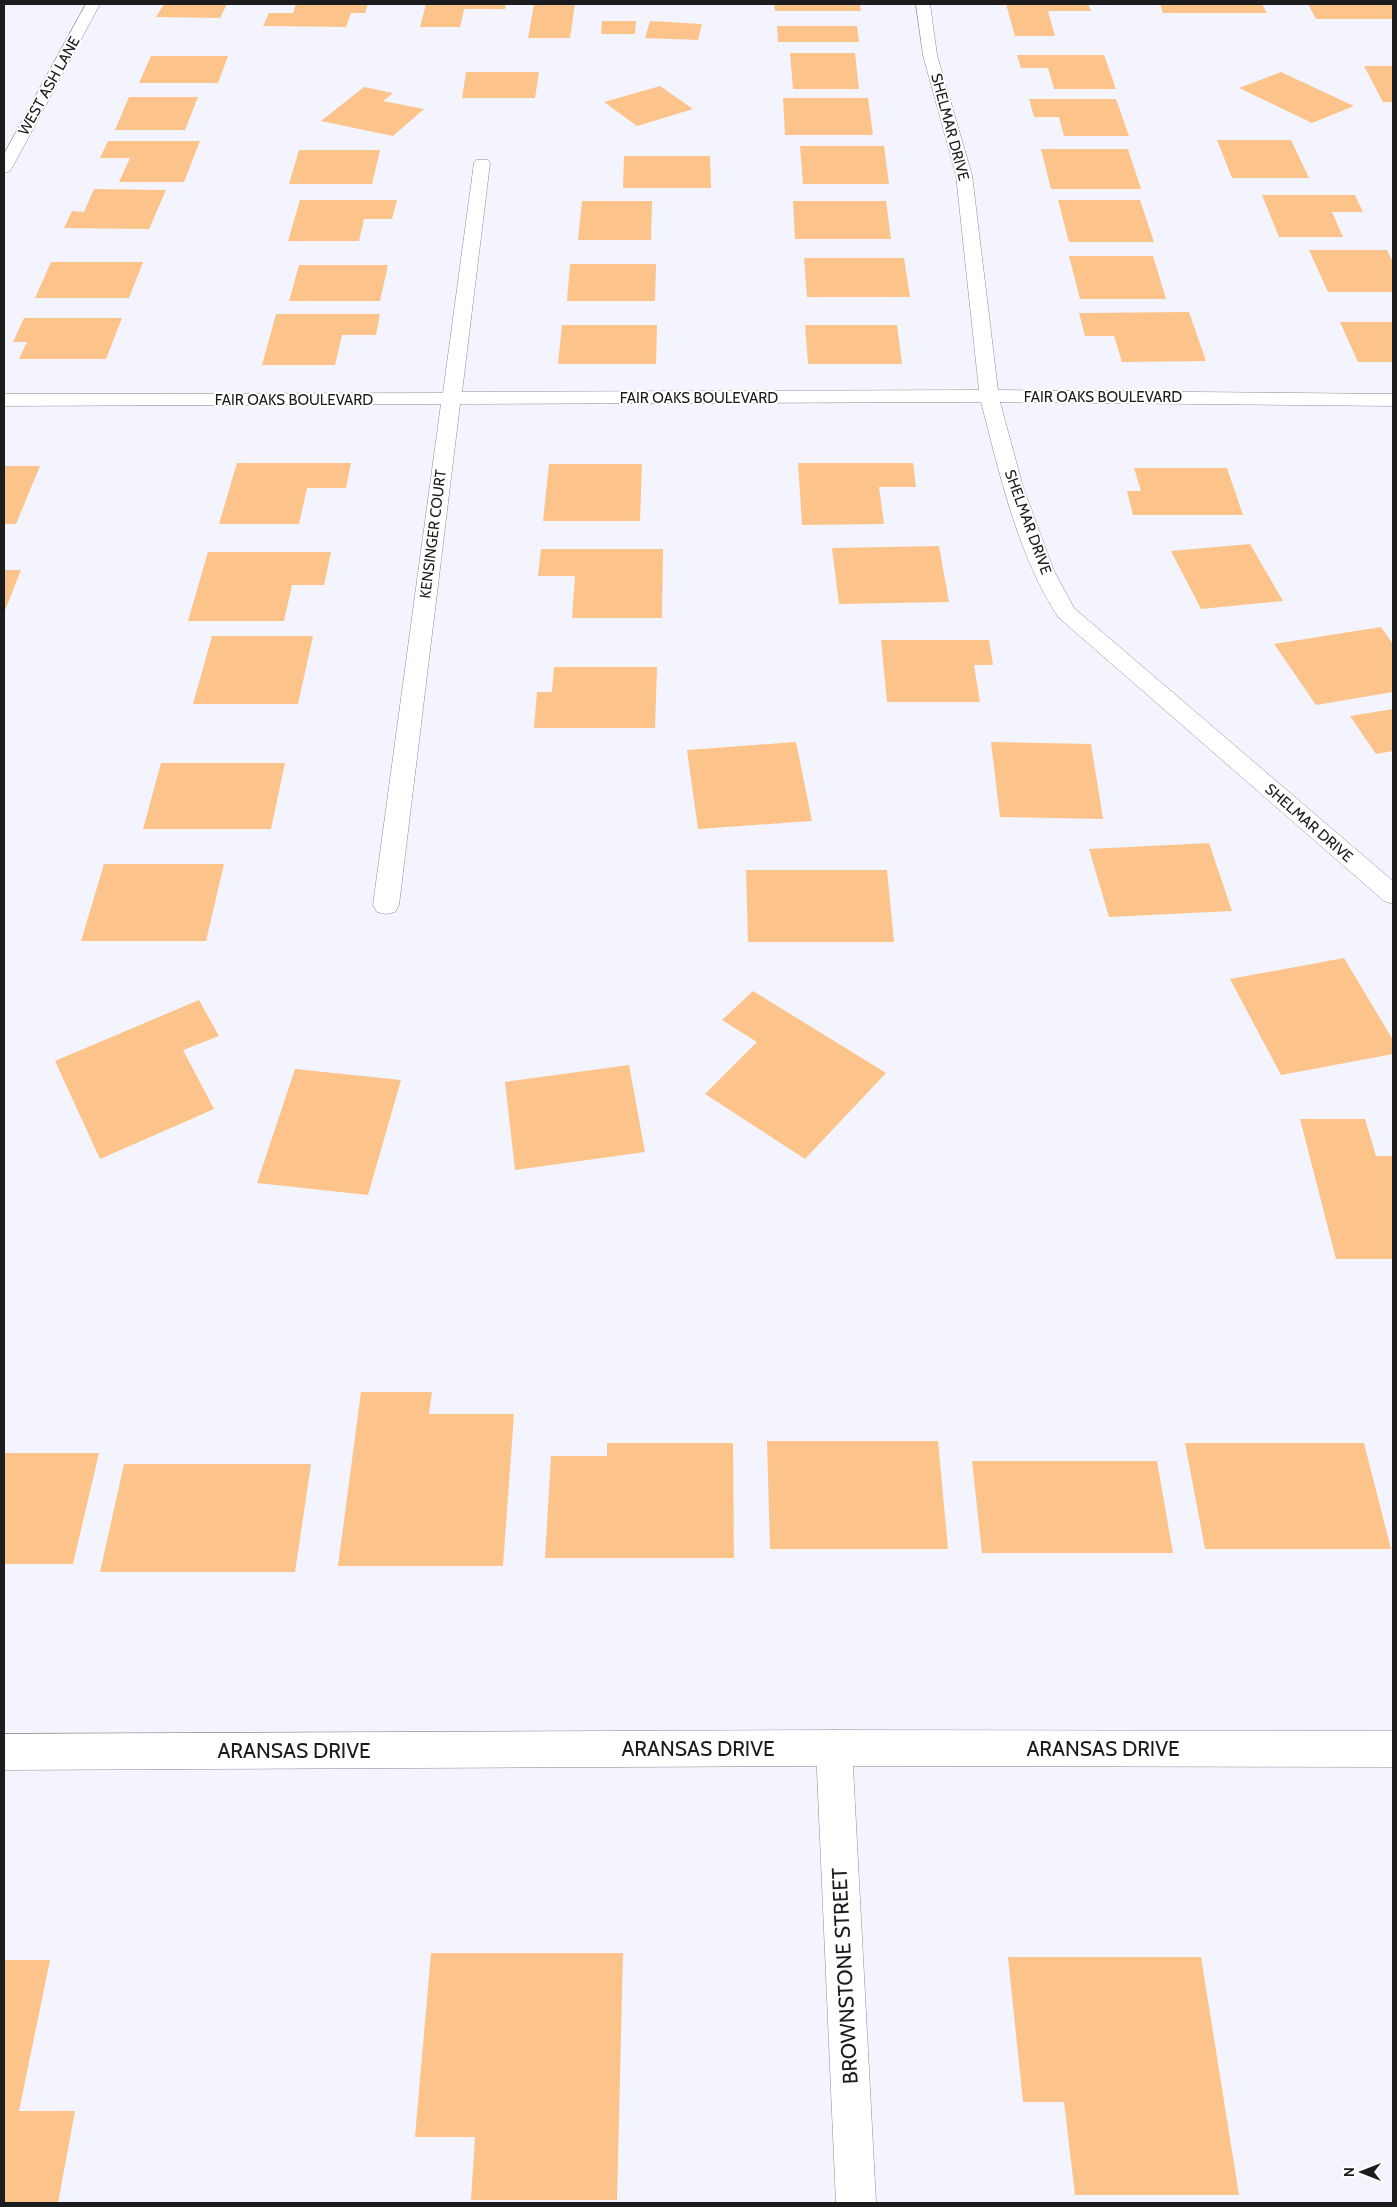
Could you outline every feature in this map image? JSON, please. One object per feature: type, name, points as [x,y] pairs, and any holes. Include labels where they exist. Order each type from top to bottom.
[{"type":"street","name":"WEST ASH LANE","points":[[4,168],[94,4]]},
{"type":"street","name":"SHELMAR DRIVE","points":[[923,4],[930,56],[964,175],[989,396],[1013,487],[1043,572],[1066,612],[1393,895]]},
{"type":"street","name":"KENSINGER COURT","points":[[386,905],[482,163]]},
{"type":"street","name":"FAIR OAKS BOULEVARD","points":[[4,400],[451,400],[989,396],[1393,400]]},
{"type":"street","name":"ARANSAS DRIVE","points":[[4,1752],[834,1748],[1393,1749]]},
{"type":"street","name":"BROWNSTONE STREET","points":[[834,1748],[856,2203]]},
{"type":"building","points":[[164,4],[227,4],[220,18],[156,17]]},
{"type":"building","points":[[296,4],[368,4],[365,13],[351,13],[346,27],[263,26],[269,13],[293,13]]},
{"type":"building","points":[[426,4],[506,4],[505,9],[464,9],[460,27],[420,27]]},
{"type":"building","points":[[534,4],[575,4],[570,38],[528,38]]},
{"type":"building","points":[[774,4],[860,4],[861,11],[775,11]]},
{"type":"building","points":[[1006,4],[1088,4],[1091,11],[1048,11],[1055,36],[1015,36]]},
{"type":"building","points":[[1160,4],[1262,4],[1267,13],[1163,13]]},
{"type":"building","points":[[1308,4],[1393,4],[1393,19],[1316,19]]},
{"type":"building","points":[[602,21],[636,21],[635,34],[601,34]]},
{"type":"building","points":[[650,21],[702,24],[698,40],[645,38]]},
{"type":"building","points":[[777,26],[857,26],[859,42],[778,42]]},
{"type":"building","points":[[790,53],[855,53],[859,89],[793,89]]},
{"type":"building","points":[[1017,55],[1104,55],[1116,89],[1054,89],[1048,68],[1021,68]]},
{"type":"building","points":[[151,56],[228,56],[218,83],[139,83]]},
{"type":"building","points":[[1364,66],[1393,66],[1393,102],[1383,102]]},
{"type":"building","points":[[466,72],[539,72],[535,98],[462,98]]},
{"type":"building","points":[[1281,72],[1354,106],[1312,123],[1239,88]]},
{"type":"building","points":[[660,86],[693,109],[637,126],[604,102]]},
{"type":"building","points":[[364,87],[393,93],[383,101],[424,109],[393,136],[321,121]]},
{"type":"building","points":[[129,97],[198,97],[185,130],[115,130]]},
{"type":"building","points":[[783,98],[868,98],[873,135],[785,135]]},
{"type":"building","points":[[1029,99],[1116,99],[1129,136],[1064,136],[1059,117],[1034,117]]},
{"type":"building","points":[[1217,140],[1291,140],[1309,178],[1232,178]]},
{"type":"building","points":[[108,141],[200,141],[184,182],[119,182],[130,158],[100,158]]},
{"type":"building","points":[[800,146],[884,146],[889,184],[803,184]]},
{"type":"building","points":[[1041,149],[1128,149],[1141,189],[1051,189]]},
{"type":"building","points":[[299,150],[380,150],[372,184],[289,184]]},
{"type":"building","points":[[624,156],[710,156],[711,188],[623,188]]},
{"type":"building","points":[[94,189],[166,190],[149,229],[64,228],[72,211],[84,212]]},
{"type":"building","points":[[1262,195],[1355,195],[1363,212],[1332,212],[1343,237],[1279,237]]},
{"type":"building","points":[[300,200],[397,200],[392,219],[364,219],[359,241],[288,241]]},
{"type":"building","points":[[1058,200],[1140,200],[1154,242],[1069,242]]},
{"type":"building","points":[[582,201],[652,201],[651,240],[578,240]]},
{"type":"building","points":[[793,201],[886,201],[891,239],[795,239]]},
{"type":"building","points":[[1309,250],[1387,250],[1393,262],[1393,292],[1328,292]]},
{"type":"building","points":[[1069,256],[1153,256],[1166,299],[1080,299]]},
{"type":"building","points":[[804,258],[904,258],[910,297],[807,297]]},
{"type":"building","points":[[51,262],[143,262],[129,298],[35,298]]},
{"type":"building","points":[[570,264],[656,264],[655,301],[567,301]]},
{"type":"building","points":[[299,265],[388,265],[380,301],[289,301]]},
{"type":"building","points":[[1189,312],[1206,361],[1122,362],[1114,336],[1085,336],[1079,313]]},
{"type":"building","points":[[276,314],[380,314],[376,335],[342,335],[335,365],[262,365]]},
{"type":"building","points":[[24,318],[122,318],[106,359],[19,359],[27,342],[13,342]]},
{"type":"building","points":[[1340,322],[1393,322],[1393,362],[1358,362]]},
{"type":"building","points":[[562,325],[657,325],[656,364],[558,364]]},
{"type":"building","points":[[805,325],[897,325],[902,364],[808,364]]},
{"type":"building","points":[[237,463],[351,463],[346,488],[307,488],[299,524],[219,524]]},
{"type":"building","points":[[798,463],[913,463],[916,487],[879,487],[884,524],[802,525]]},
{"type":"building","points":[[549,464],[642,464],[640,521],[543,521]]},
{"type":"building","points":[[4,466],[40,466],[16,524],[4,524]]},
{"type":"building","points":[[1134,468],[1227,468],[1243,515],[1133,515],[1127,491],[1141,491]]},
{"type":"building","points":[[1250,544],[1283,601],[1201,609],[1171,551]]},
{"type":"building","points":[[939,546],[949,602],[839,604],[832,548]]},
{"type":"building","points":[[541,549],[663,549],[662,618],[572,618],[575,576],[538,576]]},
{"type":"building","points":[[208,552],[331,552],[324,585],[292,585],[284,621],[188,621]]},
{"type":"building","points":[[4,570],[21,570],[4,613]]},
{"type":"building","points":[[1381,627],[1393,644],[1393,692],[1316,705],[1274,644]]},
{"type":"building","points":[[212,636],[313,636],[298,704],[193,704]]},
{"type":"building","points":[[881,640],[989,640],[993,665],[974,665],[980,702],[887,702]]},
{"type":"building","points":[[554,667],[657,667],[655,728],[534,728],[537,692],[552,692]]},
{"type":"building","points":[[1393,709],[1393,751],[1376,754],[1350,716]]},
{"type":"building","points":[[796,742],[812,821],[698,829],[687,750]]},
{"type":"building","points":[[991,742],[1091,744],[1103,819],[1000,817]]},
{"type":"building","points":[[161,763],[285,763],[271,829],[143,829]]},
{"type":"building","points":[[1209,843],[1232,911],[1109,917],[1089,849]]},
{"type":"building","points":[[104,864],[224,864],[206,941],[81,941]]},
{"type":"building","points":[[746,870],[887,870],[894,942],[748,942]]},
{"type":"building","points":[[1344,958],[1393,1040],[1393,1054],[1281,1075],[1230,979]]},
{"type":"building","points":[[753,991],[886,1073],[805,1159],[705,1094],[757,1042],[722,1020]]},
{"type":"building","points":[[199,1000],[219,1036],[183,1050],[214,1109],[100,1159],[55,1061]]},
{"type":"building","points":[[629,1065],[645,1152],[515,1170],[505,1082]]},
{"type":"building","points":[[295,1069],[401,1080],[368,1195],[257,1183]]},
{"type":"building","points":[[1300,1119],[1365,1119],[1376,1156],[1393,1156],[1393,1259],[1336,1259]]},
{"type":"building","points":[[361,1392],[432,1392],[429,1414],[514,1414],[503,1566],[338,1566]]},
{"type":"building","points":[[767,1441],[938,1441],[948,1549],[770,1549]]},
{"type":"building","points":[[607,1443],[733,1443],[734,1558],[545,1558],[551,1456],[607,1456]]},
{"type":"building","points":[[1185,1443],[1364,1443],[1391,1549],[1205,1549]]},
{"type":"building","points":[[4,1453],[99,1453],[73,1564],[4,1564]]},
{"type":"building","points":[[972,1461],[1157,1461],[1173,1553],[982,1553]]},
{"type":"building","points":[[124,1464],[311,1464],[295,1572],[100,1572]]},
{"type":"building","points":[[431,1953],[623,1953],[617,2200],[471,2200],[475,2137],[415,2137]]},
{"type":"building","points":[[1008,1957],[1201,1957],[1239,2195],[1075,2195],[1064,2102],[1023,2102]]},
{"type":"building","points":[[4,1960],[50,1960],[19,2111],[75,2111],[58,2203],[4,2203]]}]
